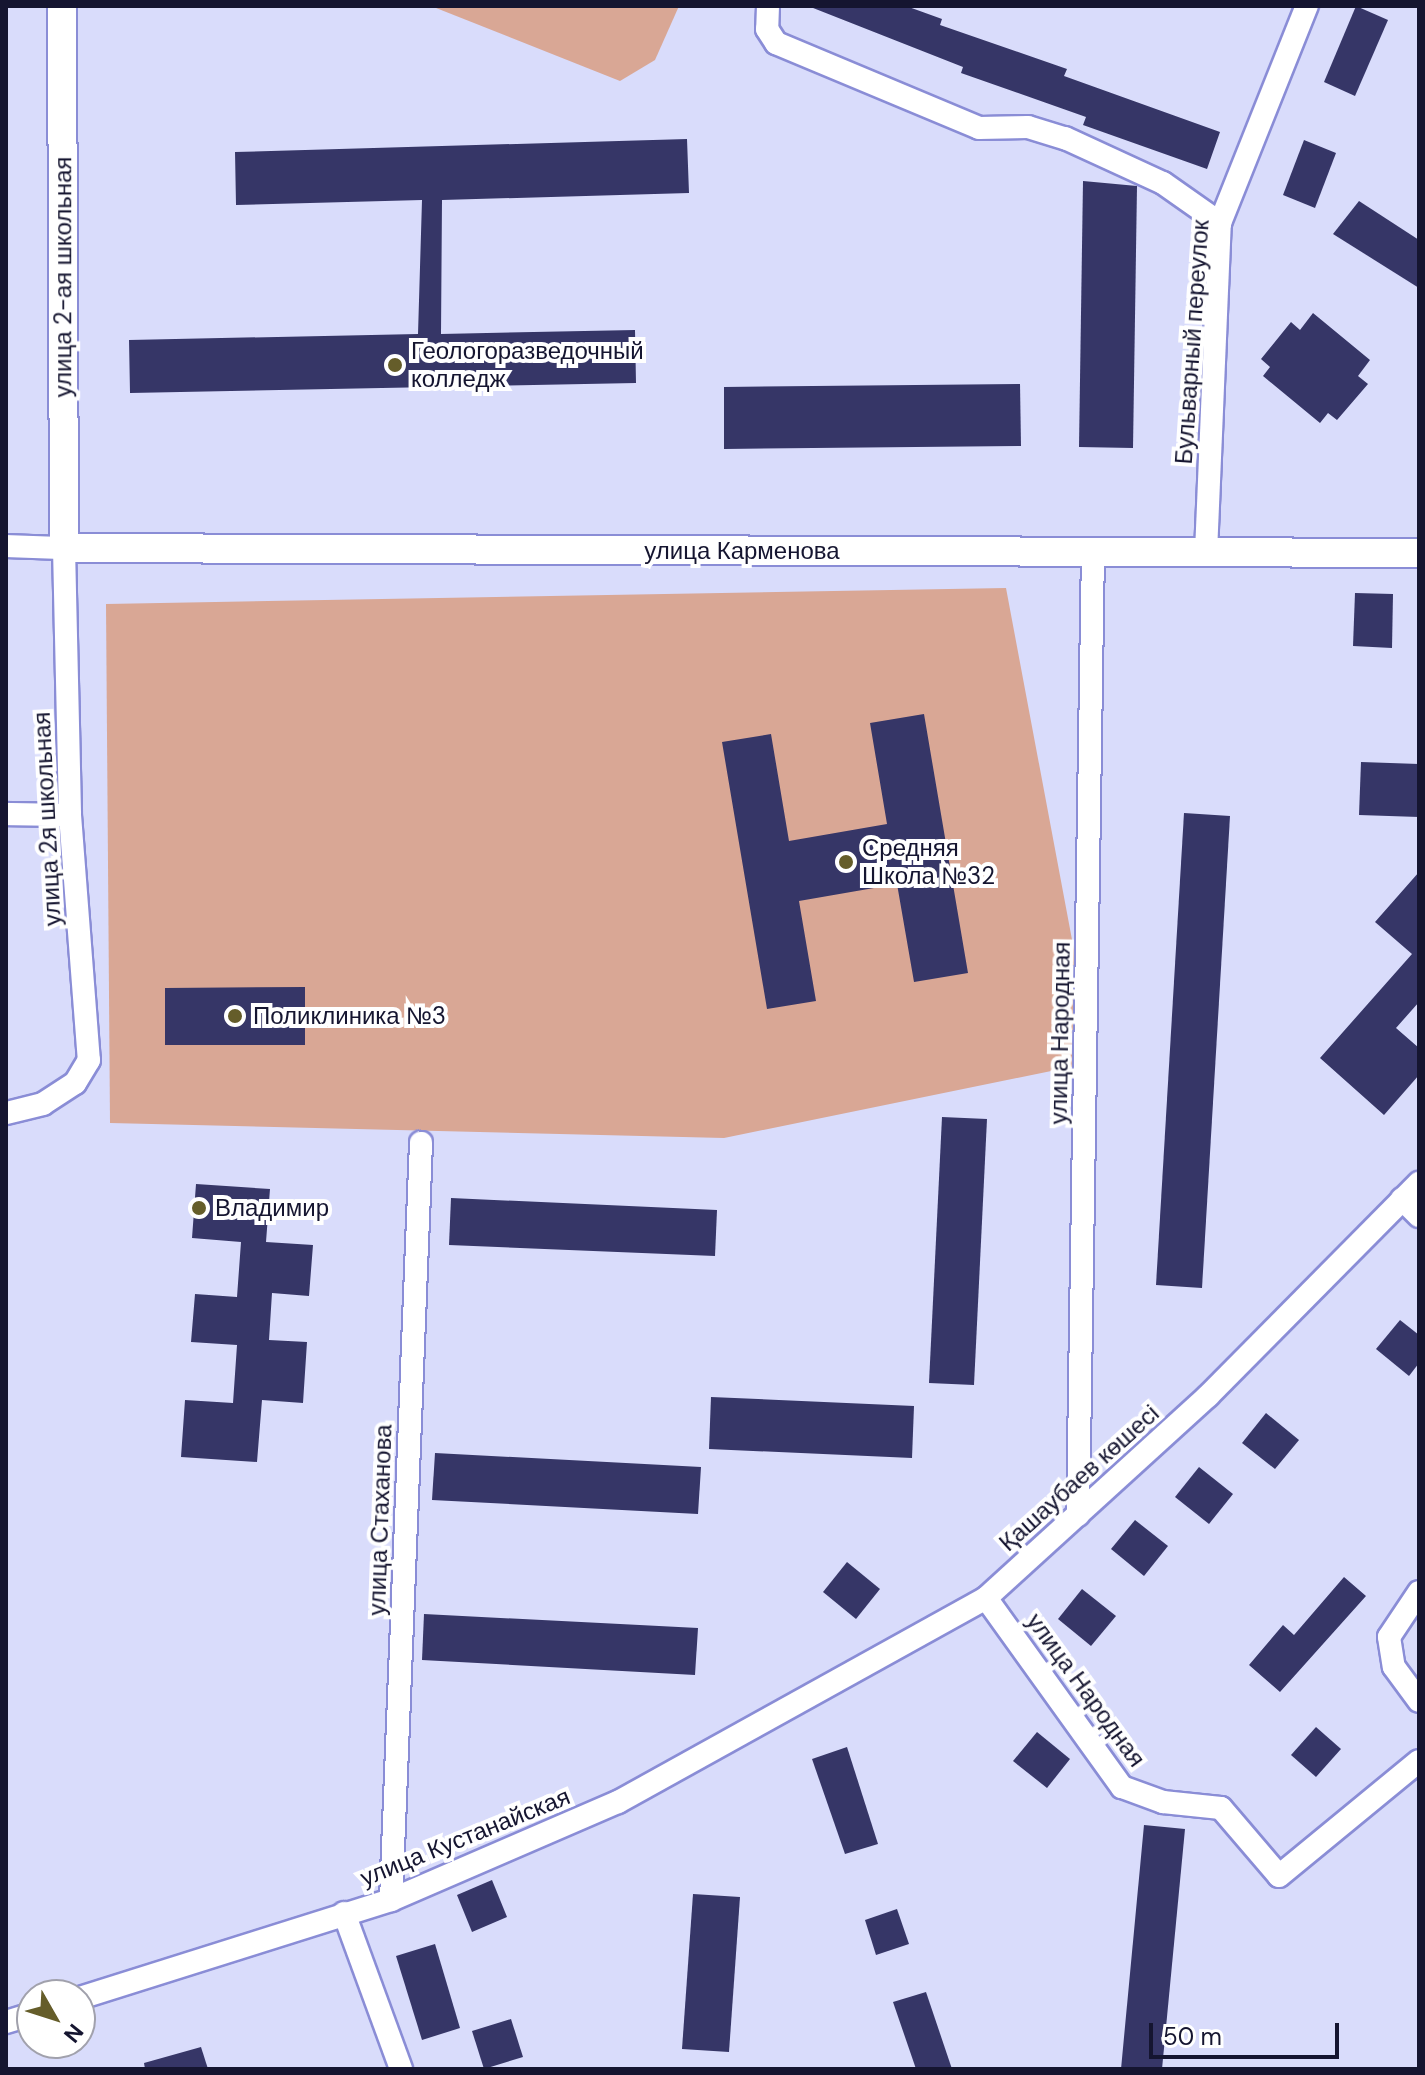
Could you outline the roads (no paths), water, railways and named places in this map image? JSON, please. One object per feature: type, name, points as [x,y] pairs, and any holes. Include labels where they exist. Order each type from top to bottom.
[{"type":"street","name":"улица 2-ая школьная","points":[[62,6],[64,548]]},
{"type":"street","points":[[768,6],[767,29],[776,43],[979,128],[1028,127],[1065,138],[1163,183],[1220,223]]},
{"type":"street","name":"Бульварный переулок","points":[[1206,553],[1220,223],[1307,6]]},
{"type":"street","points":[[6,546],[64,548]]},
{"type":"street","name":"улица Карменова","points":[[64,548],[1419,553]]},
{"type":"street","name":"улица 2я школьная","points":[[6,1113],[43,1104],[75,1083],[89,1060],[70,815],[64,548]]},
{"type":"street","name":"улица Народная","points":[[1078,1515],[1093,552]]},
{"type":"street","points":[[6,814],[70,815]]},
{"type":"street","name":"улица Стаханова","points":[[391,1900],[421,1143]]},
{"type":"street","name":"Қашаубаев көшесі","points":[[722,1743],[986,1598],[1208,1396],[1419,1183]]},
{"type":"street","points":[[1402,1199],[1419,1216]]},
{"type":"street","points":[[1419,1592],[1389,1637],[1394,1667],[1419,1701]]},
{"type":"street","name":"улица Народная","points":[[986,1598],[1122,1787],[1163,1802],[1221,1808],[1279,1876],[1419,1761]]},
{"type":"street","name":"улица Кустанайская","points":[[96,1993],[391,1900],[618,1802],[722,1743]]},
{"type":"street","points":[[344,1913],[401,2069]]},
{"type":"place","name":"Геологоразведочный колледж","points":[[395,365]]},
{"type":"place","name":"Средняя Школа №32","points":[[846,862]]},
{"type":"place","name":"Поликлиника №3","points":[[235,1016]]},
{"type":"place","name":"Владимир","points":[[199,1208]]}]
